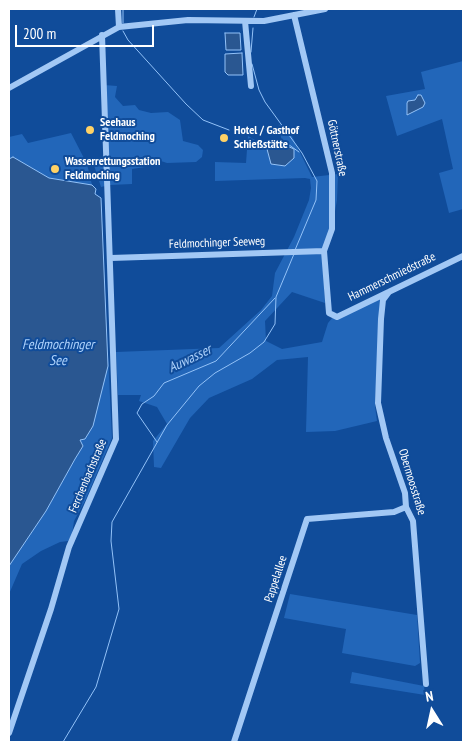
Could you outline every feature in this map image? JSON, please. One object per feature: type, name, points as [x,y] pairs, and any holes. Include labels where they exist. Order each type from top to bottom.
[{"type":"street","points":[[118,9],[119,27]]},
{"type":"street","points":[[9,88],[119,27],[179,21],[264,20],[325,9]]},
{"type":"street","name":"Göttnerstraße","points":[[294,15],[332,173],[332,229],[324,251],[327,309],[331,316]]},
{"type":"street","points":[[244,21],[251,86]]},
{"type":"street","name":"Ferchenbachstraße","points":[[9,733],[51,609],[69,547],[116,439],[102,35]]},
{"type":"street","name":"Feldmochinger Seeweg","points":[[111,258],[324,251]]},
{"type":"street","name":"Hammerschmiedstraße","points":[[331,316],[336,317],[463,256]]},
{"type":"street","name":"Obermoosstraße","points":[[390,291],[383,300],[378,403],[386,438],[405,493],[406,507],[413,521],[426,684]]},
{"type":"street","name":"Pappelallee","points":[[234,742],[307,519],[394,512],[406,507]]},
{"type":"shaded area","points":[[463,61],[463,209],[449,213],[439,173],[453,169],[442,119],[397,136],[386,96],[425,89],[421,72]]},
{"type":"shaded area","points":[[104,85],[117,86],[115,97],[123,106],[135,105],[139,110],[151,113],[168,112],[180,120],[183,141],[198,145],[203,150],[202,157],[196,162],[167,163],[158,160],[145,167],[132,169],[132,184],[101,187],[92,159],[106,156]]},
{"type":"shaded area","points":[[286,124],[312,177],[338,174],[337,200],[332,228],[323,251],[325,303],[292,292],[265,321],[266,341],[282,349],[322,342],[328,323],[333,317],[378,298],[381,301],[375,406],[377,421],[335,431],[306,432],[308,357],[277,360],[252,379],[209,398],[190,418],[161,468],[154,467],[153,441],[167,424],[157,407],[139,401],[141,395],[118,395],[116,352],[219,348],[261,310],[272,296],[275,273],[294,237],[309,200],[310,179],[215,181],[215,162],[246,163],[248,136],[262,144],[282,141],[278,126]]},
{"type":"shaded area","points":[[71,133],[87,164],[92,185],[49,178],[13,157],[9,159],[9,137],[22,134],[28,143]]},
{"type":"shaded area","points":[[108,356],[112,438],[85,501],[74,521],[72,535],[68,541],[60,542],[41,551],[22,564],[9,594],[9,566],[46,511],[83,446],[80,440],[93,426]]},
{"type":"shaded area","points":[[290,594],[417,615],[420,663],[415,666],[342,653],[346,629],[284,618]]},
{"type":"shaded area","points":[[352,672],[424,686],[425,695],[350,683]]},
{"type":"water","points":[[225,33],[240,33],[241,50],[226,50]]},
{"type":"water","points":[[242,53],[243,75],[228,75],[225,72],[225,54]]},
{"type":"water","points":[[418,95],[421,95],[425,103],[423,107],[407,115],[408,101],[415,100]]},
{"type":"water","points":[[287,146],[294,149],[294,158],[285,166],[271,164],[267,149]]},
{"type":"water","name":"Feldmochinger See","points":[[13,157],[49,178],[92,185],[96,189],[95,194],[101,198],[108,366],[93,426],[85,439],[80,440],[83,446],[46,511],[9,566],[9,159]]},
{"type":"waterway","points":[[123,9],[123,23]]},
{"type":"waterway","points":[[254,17],[257,9]]},
{"type":"waterway","points":[[251,52],[253,28]]},
{"type":"waterway","points":[[123,31],[128,40],[203,120],[229,130]]},
{"type":"waterway","points":[[252,64],[259,90],[265,102],[302,153],[317,181],[316,200],[295,250]]},
{"type":"waterway","points":[[285,142],[299,152]]},
{"type":"waterway","points":[[63,742],[96,687],[119,609],[111,541],[112,522],[167,425],[199,386],[215,373],[250,353],[264,342],[275,324],[276,297],[294,254]]},
{"type":"waterway","name":"Auwasser","points":[[157,442],[137,413],[142,404],[154,396],[164,383],[216,361],[275,298]]},
{"type":"place","name":"Seehaus Feldmoching","points":[[90,130]]},
{"type":"place","name":"Hotel / Gasthof Schießstätte","points":[[224,138]]},
{"type":"place","name":"Wasserrettungsstation Feldmoching","points":[[55,169]]}]
